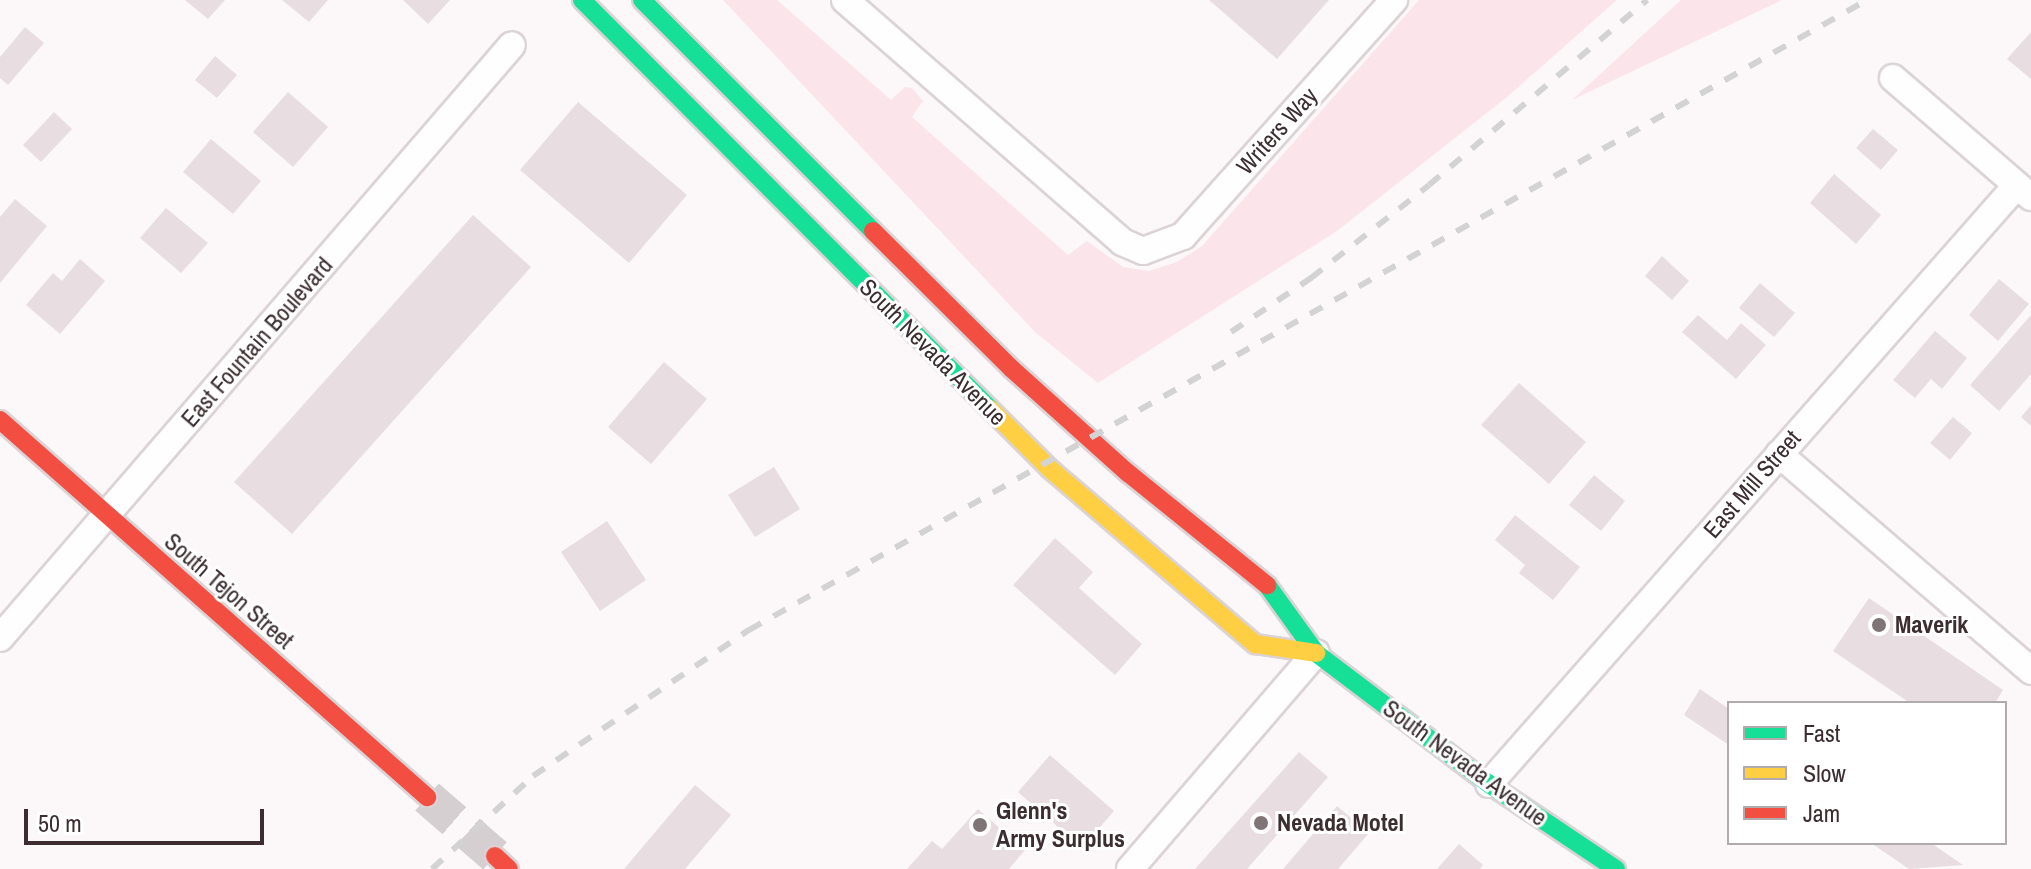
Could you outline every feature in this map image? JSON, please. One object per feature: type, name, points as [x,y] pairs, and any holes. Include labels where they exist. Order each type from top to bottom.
[{"type":"main road","name":"South Nevada Avenue","points":[[582,0],[1050,469],[1255,644],[1316,653]]},
{"type":"main road","name":"South Nevada Avenue","points":[[642,0],[1012,369],[1128,473],[1276,592],[1316,653],[1489,784],[1616,869]]},
{"type":"main road","name":"South Tejon Street","points":[[0,420],[427,797]]},
{"type":"street","name":"Writers Way","points":[[845,0],[1122,242],[1152,250],[1183,236],[1394,0]]},
{"type":"street","name":"East Fountain Boulevard","points":[[0,638],[512,45]]},
{"type":"street","points":[[1893,78],[2024,191]]},
{"type":"street","name":"East Mill Street","points":[[1489,784],[1779,454],[2024,191]]},
{"type":"street","points":[[1779,454],[2031,671]]},
{"type":"street","points":[[1130,869],[1316,653]]},
{"type":"shaded area","points":[[723,0],[777,0],[891,100],[905,87],[912,88],[923,101],[912,117],[1068,255],[1087,241],[1123,267],[1149,271],[1177,262],[1202,246],[1419,0],[1617,0],[1507,97],[1337,231],[1098,383],[1035,332]]},
{"type":"shaded area","points":[[1681,0],[1782,0],[1572,100]]},
{"type":"building","points":[[185,0],[225,0],[208,19]]},
{"type":"building","points":[[282,0],[328,0],[309,22]]},
{"type":"building","points":[[403,0],[450,0],[428,24]]},
{"type":"building","points":[[1209,0],[1329,0],[1277,59]]},
{"type":"building","points":[[25,27],[44,43],[8,85],[0,78],[0,57]]},
{"type":"building","points":[[2031,32],[2031,79],[2007,59]]},
{"type":"building","points":[[215,56],[237,75],[217,98],[195,80]]},
{"type":"building","points":[[288,92],[328,127],[293,167],[253,132]]},
{"type":"building","points":[[578,102],[687,195],[629,263],[520,170]]},
{"type":"building","points":[[54,112],[72,129],[41,162],[23,145]]},
{"type":"building","points":[[1873,129],[1898,150],[1881,170],[1856,148]]},
{"type":"building","points":[[211,139],[261,181],[233,214],[183,172]]},
{"type":"building","points":[[1834,174],[1881,215],[1856,244],[1810,203]]},
{"type":"building","points":[[15,199],[47,226],[0,283],[0,217]]},
{"type":"building","points":[[166,208],[208,243],[181,273],[140,238]]},
{"type":"building","points":[[473,215],[531,267],[292,534],[234,482]]},
{"type":"building","points":[[1662,256],[1689,281],[1672,300],[1645,276]]},
{"type":"building","points":[[80,259],[105,281],[60,334],[26,305],[53,273],[62,281]]},
{"type":"building","points":[[1999,279],[2029,304],[1998,341],[1969,315]]},
{"type":"building","points":[[1760,283],[1795,313],[1774,337],[1739,308]]},
{"type":"building","points":[[1698,315],[1727,340],[1741,323],[1766,345],[1736,379],[1682,332]]},
{"type":"building","points":[[2031,315],[2031,374],[1999,411],[1970,385]]},
{"type":"building","points":[[1935,331],[1967,358],[1942,389],[1931,379],[1915,398],[1893,380]]},
{"type":"building","points":[[664,362],[707,399],[651,464],[608,427]]},
{"type":"building","points":[[1519,383],[1586,442],[1549,484],[1481,425]]},
{"type":"building","points":[[2031,405],[2031,426],[2021,417]]},
{"type":"building","points":[[1953,417],[1972,433],[1950,460],[1930,443]]},
{"type":"building","points":[[774,467],[800,509],[755,537],[728,495]]},
{"type":"building","points":[[1594,475],[1625,501],[1601,531],[1569,505]]},
{"type":"building","points":[[1515,515],[1580,567],[1553,600],[1519,573],[1525,565],[1495,540]]},
{"type":"building","points":[[607,521],[646,580],[600,611],[561,552]]},
{"type":"building","points":[[1055,538],[1093,572],[1079,588],[1142,644],[1115,675],[1013,585]]},
{"type":"building","name":"Maverik","points":[[1869,598],[2003,690],[1996,701],[1907,701],[1833,651]]},
{"type":"building","points":[[1700,689],[1727,708],[1727,744],[1684,715]]},
{"type":"building","name":"Nevada Motel","points":[[1299,752],[1328,777],[1247,869],[1195,869]]},
{"type":"building","points":[[1050,755],[1114,811],[1082,848],[1018,792]]},
{"type":"building","points":[[695,785],[731,815],[685,869],[624,869]]},
{"type":"building","points":[[1337,806],[1369,833],[1338,869],[1283,869]]},
{"type":"building","name":"Glenn's Army Surplus","points":[[978,809],[1025,850],[1009,869],[907,869],[932,841],[942,849]]},
{"type":"building","name":"Nevada Motel","points":[[1459,844],[1483,865],[1480,869],[1437,869]]},
{"type":"building","points":[[1874,845],[1934,845],[1963,865],[1909,869]]},
{"type":"tunnel","points":[[427,797],[495,856]]},
{"type":"railway","points":[[1231,332],[1311,278],[1429,185],[1647,0]]},
{"type":"railway","points":[[432,869],[533,776],[749,630],[1867,0]]},
{"type":"traffic: fast","points":[[582,0],[990,409]]},
{"type":"traffic: fast","points":[[642,0],[873,231]]},
{"type":"traffic: fast","points":[[1267,585],[1316,653],[1489,784],[1616,869]]},
{"type":"traffic: slow","points":[[990,409],[1050,469],[1255,644],[1316,653]]},
{"type":"traffic: jam","points":[[873,231],[1012,369],[1128,473],[1267,585]]},
{"type":"traffic: jam","points":[[0,420],[427,797]]},
{"type":"traffic: jam","points":[[495,856],[509,869]]},
{"type":"place","name":"Maverik","points":[[1879,625]]},
{"type":"place","name":"Nevada Motel","points":[[1261,823]]},
{"type":"place","name":"Glenn's Army Surplus","points":[[980,825]]}]
